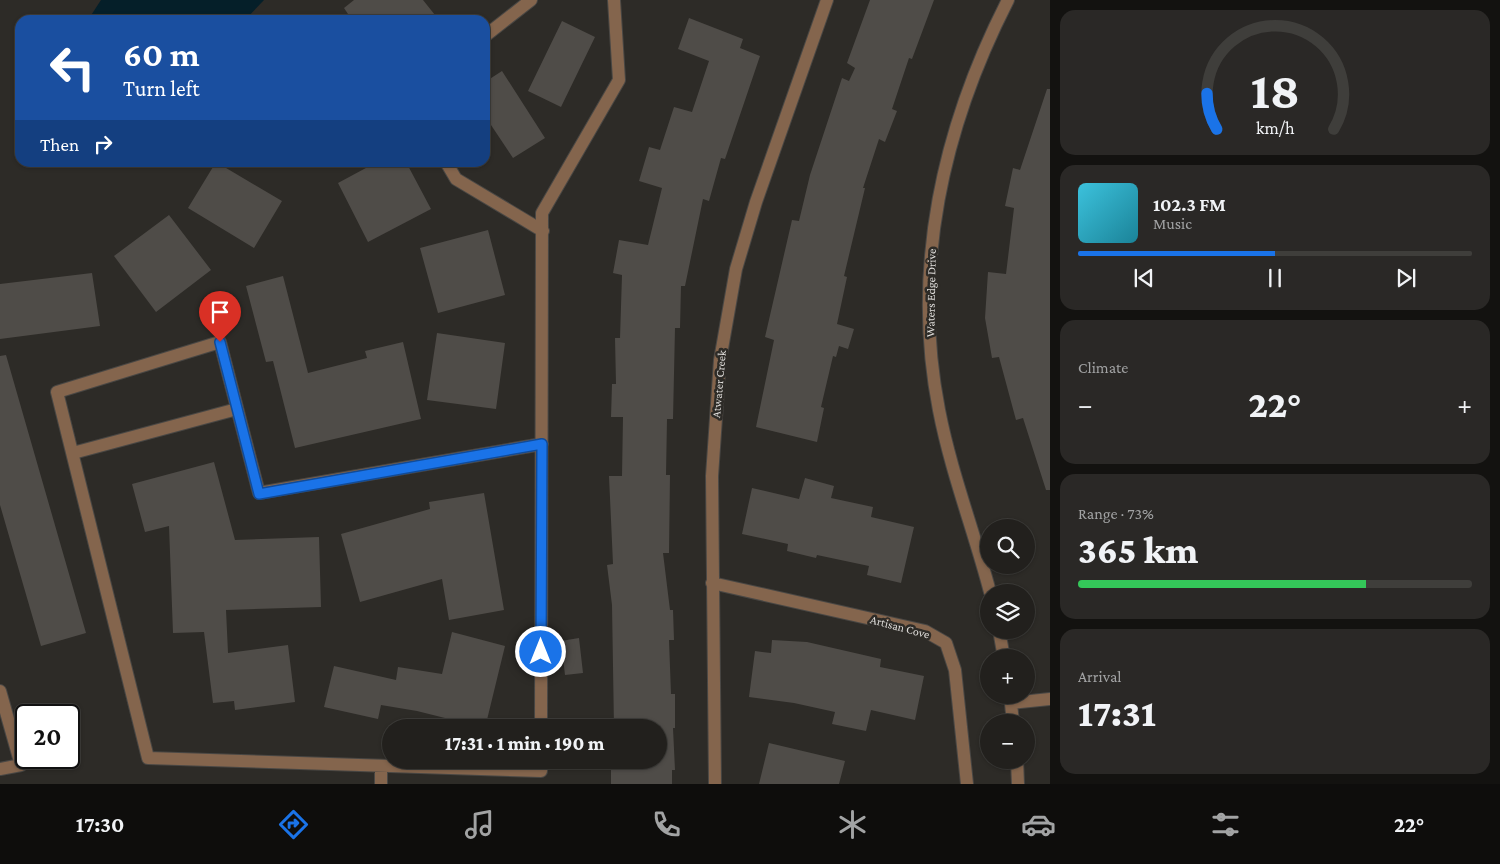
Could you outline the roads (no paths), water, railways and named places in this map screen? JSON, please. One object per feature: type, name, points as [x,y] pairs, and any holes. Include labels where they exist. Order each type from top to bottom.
[{"type":"street","points":[[490,32],[531,0]]},
{"type":"street","points":[[541,719],[542,212],[619,80],[614,0]]},
{"type":"street","name":"Atwater Creek","points":[[715,784],[712,476],[720,360],[736,269],[756,202],[827,0]]},
{"type":"street","name":"Waters Edge Drive","points":[[988,584],[953,470],[939,410],[929,335],[929,277],[936,206],[951,138],[973,74],[1008,0]]},
{"type":"street","points":[[449,167],[456,178],[543,231]]},
{"type":"street","points":[[381,784],[381,766],[148,758],[57,392],[220,342],[259,494],[542,444]]},
{"type":"street","points":[[73,453],[237,409]]},
{"type":"street","name":"Artisan Cove","points":[[712,583],[925,631],[946,643],[955,670],[967,784]]},
{"type":"street","points":[[0,691],[21,765],[0,768]]},
{"type":"street","points":[[1035,699],[1050,699]]},
{"type":"street","points":[[477,769],[541,771],[541,769]]},
{"type":"street","points":[[1017,769],[1018,784]]},
{"type":"water","points":[[101,0],[264,0],[250,15],[91,15]]}]
